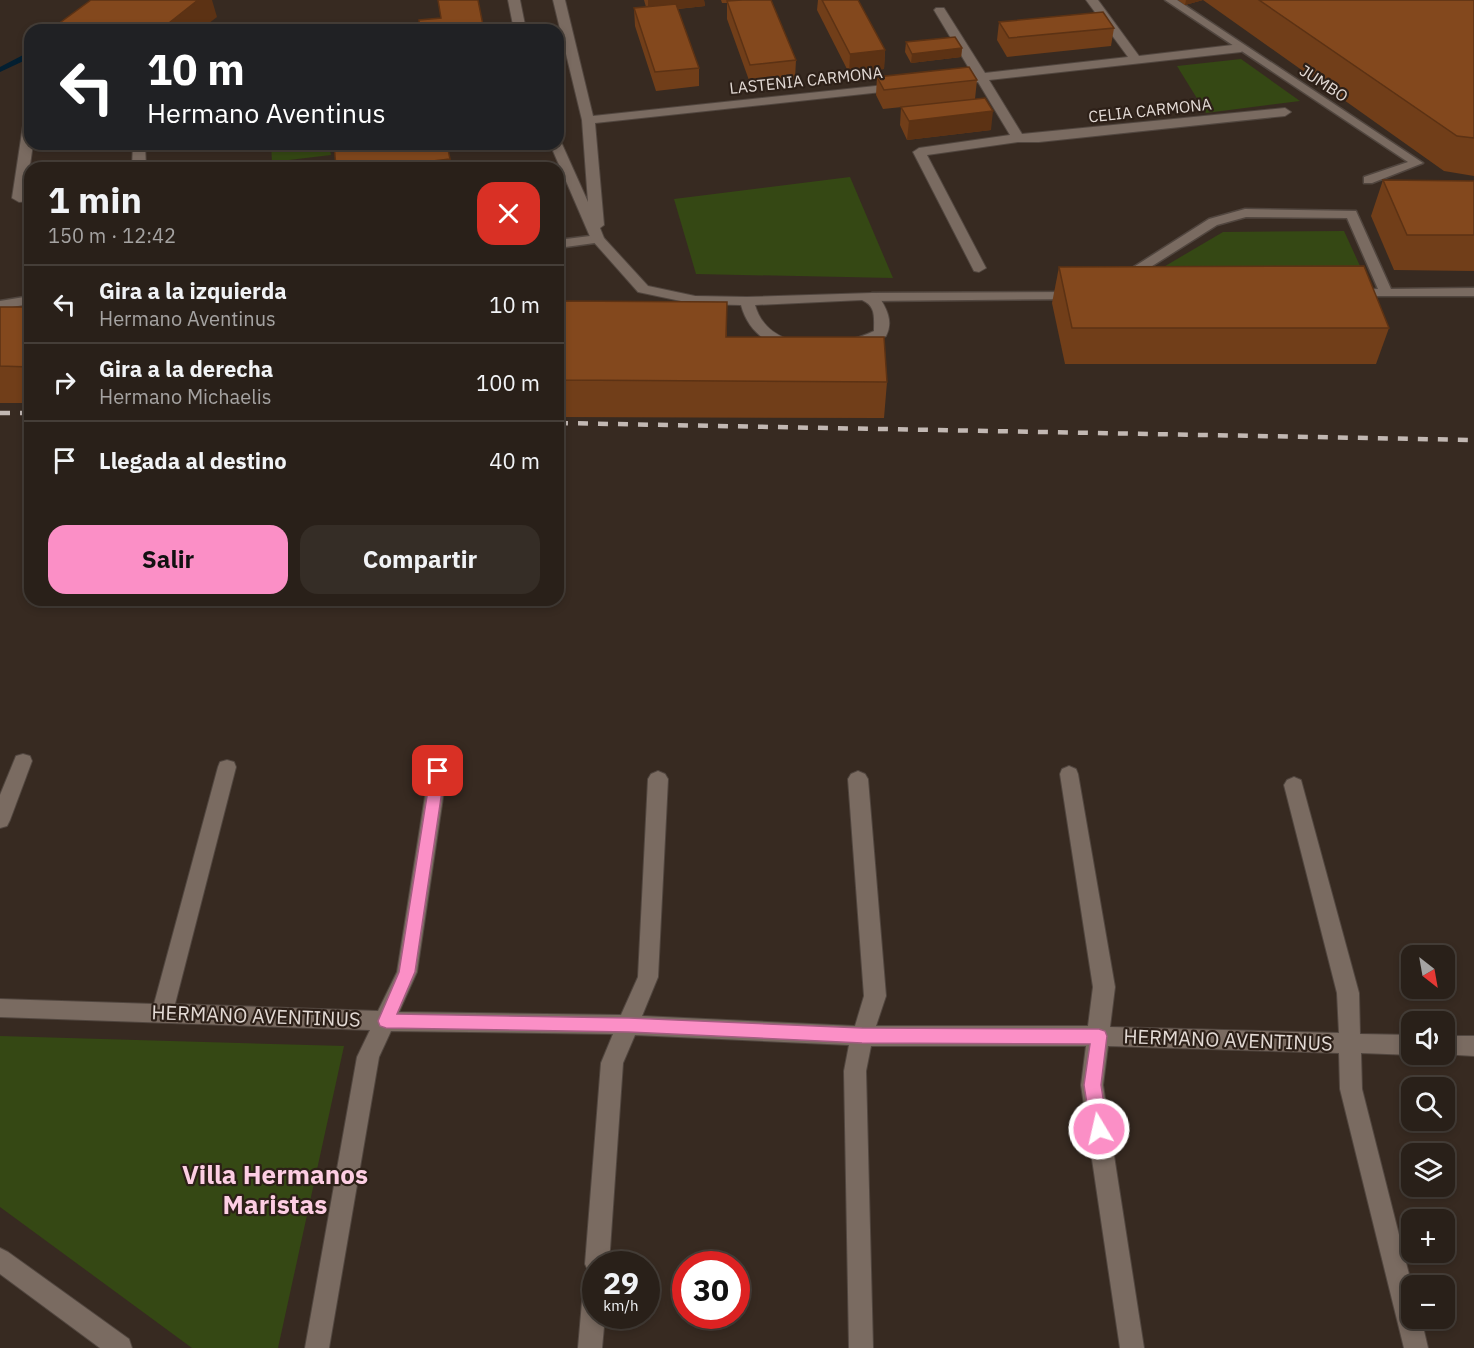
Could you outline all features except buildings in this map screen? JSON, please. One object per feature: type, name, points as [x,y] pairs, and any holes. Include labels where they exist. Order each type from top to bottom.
[{"type":"street","points":[[514,0],[519,24]]},
{"type":"street","points":[[559,0],[588,120],[598,239]]},
{"type":"street","points":[[1092,0],[1136,60]]},
{"type":"street","points":[[940,10],[1018,138]]},
{"type":"street","points":[[934,83],[1241,48]]},
{"type":"street","points":[[564,55],[572,54]]},
{"type":"street","name":"LASTENIA CARMONA","points":[[588,120],[910,85]]},
{"type":"street","name":"CELIA CARMONA","points":[[979,268],[919,152],[1018,138],[1039,138],[1286,112]]},
{"type":"street","points":[[24,162],[19,198],[24,198]]},
{"type":"street","points":[[564,162],[598,239],[643,289],[695,300],[747,301],[872,297],[881,309],[881,333],[853,346],[796,347],[777,342],[754,323],[747,301]]},
{"type":"street","points":[[0,819],[23,761]]},
{"type":"street","points":[[162,1012],[227,767]]},
{"type":"street","points":[[317,1348],[368,1057],[407,972],[438,771]]},
{"type":"street","points":[[1070,774],[1104,987],[1092,1085],[1132,1348]]},
{"type":"street","points":[[598,1251],[612,1063],[648,977],[657,779]]},
{"type":"street","points":[[858,779],[875,996],[862,1035],[855,1071],[861,1348]]},
{"type":"street","points":[[1294,785],[1348,993],[1351,1089],[1416,1348]]},
{"type":"street","name":"HERMANO AVENTINUS","points":[[0,1008],[386,1021],[629,1025],[862,1035],[1099,1036],[1401,1045]]},
{"type":"street","points":[[1455,1046],[1474,1046]]},
{"type":"street","points":[[0,1260],[120,1348]]},
{"type":"street","points":[[590,1348],[592,1329]]},
{"type":"lane","name":"JUMBO","points":[[1170,0],[1417,163],[1368,180]]},
{"type":"lane","points":[[1116,283],[1213,222],[1245,213],[1352,214],[1386,293]]},
{"type":"lane","points":[[564,243],[598,239]]},
{"type":"lane","points":[[1340,293],[1474,292]]},
{"type":"lane","points":[[872,297],[1084,296]]},
{"type":"lane","points":[[0,305],[24,301]]},
{"type":"green space","points":[[1241,59],[1300,101],[1206,113],[1177,66]]},
{"type":"green space","points":[[271,150],[330,150],[331,155],[272,162]]},
{"type":"green space","points":[[850,177],[893,278],[696,274],[674,199]]},
{"type":"green space","points":[[1344,231],[1366,279],[1138,282],[1223,232]]},
{"type":"green space","points":[[0,1036],[344,1046],[278,1348],[192,1348],[0,1207]]},
{"type":"waterway","points":[[0,70],[24,58]]},
{"type":"railway","points":[[0,413],[24,413]]},
{"type":"railway","points":[[564,423],[1474,440]]},
{"type":"district","name":"Villa Hermanos Maristas","points":[[275,1190]]},
{"type":"route","points":[[438,771],[407,972],[386,1021],[629,1025],[862,1035],[1099,1036],[1092,1085],[1099,1129]]}]
